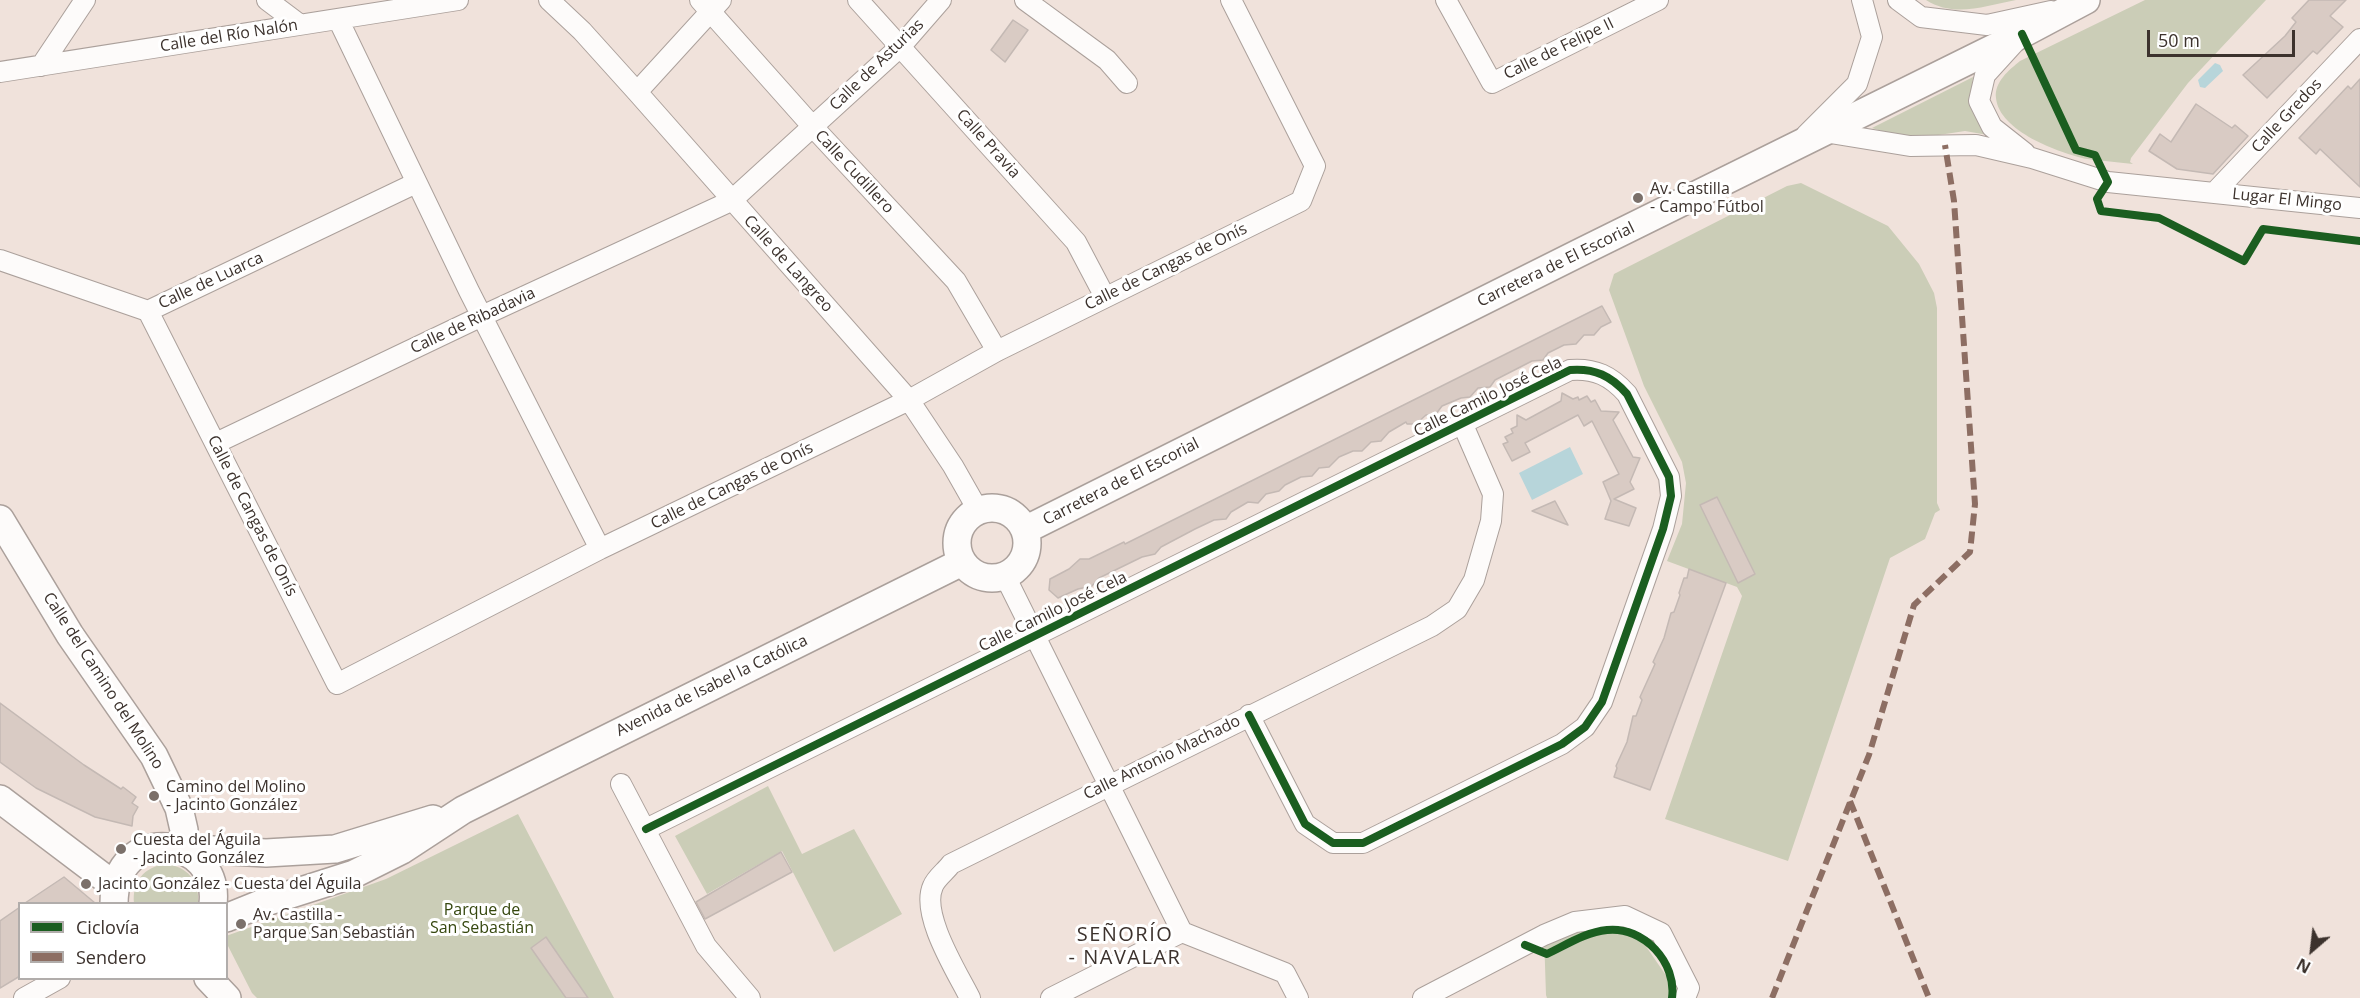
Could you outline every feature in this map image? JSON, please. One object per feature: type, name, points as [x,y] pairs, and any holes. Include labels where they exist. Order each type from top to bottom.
[{"type":"street","points":[[41,66],[85,0]]},
{"type":"street","points":[[267,0],[299,24]]},
{"type":"street","name":"Calle del Río Nalón","points":[[0,72],[458,0]]},
{"type":"street","name":"Calle Pravia","points":[[858,0],[1076,242],[1105,297]]},
{"type":"street","name":"Calle de Asturias","points":[[731,201],[901,46],[941,0]]},
{"type":"street","points":[[1025,0],[1107,60],[1127,83]]},
{"type":"street","name":"Calle de Cangas de Onís","points":[[148,311],[337,684],[600,549],[909,399],[998,351],[1301,201],[1315,166],[1232,0]]},
{"type":"street","name":"Calle de Felipe II","points":[[1446,0],[1492,83],[1658,0]]},
{"type":"street","points":[[1795,146],[1857,84],[1872,36],[1862,0]]},
{"type":"street","points":[[1898,0],[1921,17],[1987,25],[2079,4]]},
{"type":"street","name":"Calle de Langreo","points":[[555,2],[909,399],[953,466],[978,510]]},
{"type":"street","points":[[637,92],[710,3]]},
{"type":"street","name":"Calle Cudillero","points":[[710,3],[813,127],[956,281],[998,351]]},
{"type":"street","name":"Carretera de El Escorial","points":[[1025,530],[2079,4]]},
{"type":"street","points":[[338,19],[416,183],[600,549]]},
{"type":"street","points":[[2022,34],[1985,75],[1980,101],[1992,127],[2032,158]]},
{"type":"street","name":"Calle Gredos","points":[[2214,193],[2360,39]]},
{"type":"street","name":"Lugar El Mingo","points":[[1824,132],[1910,146],[1976,144],[2032,158],[2108,182],[2360,208]]},
{"type":"street","name":"Calle de Luarca","points":[[0,260],[148,311],[416,183]]},
{"type":"street","name":"Calle de Ribadavia","points":[[216,443],[482,316],[731,201]]},
{"type":"street","name":"Calle Camilo José Cela","points":[[646,829],[1570,370],[1595,371],[1611,378],[1627,394],[1669,477],[1671,496],[1663,529],[1602,702],[1585,727],[1562,744],[1521,766],[1364,843],[1333,843],[1305,824],[1250,715]]},
{"type":"street","name":"Calle Antonio Machado","points":[[970,998],[942,943],[930,912],[933,886],[951,864],[1432,626],[1457,609],[1474,580],[1491,521],[1493,494],[1462,424]]},
{"type":"street","points":[[992,507],[1006,510],[1018,518],[1025,530],[1027,552],[1023,562],[1005,576],[981,577],[970,571],[962,562],[957,550],[956,538],[960,526],[968,516],[978,510],[992,507]]},
{"type":"street","name":"Calle del Camino del Molino","points":[[0,519],[70,635],[154,756],[179,808],[186,851]]},
{"type":"street","name":"Avenida de Isabel la Católica","points":[[228,917],[263,903],[354,874],[402,850],[463,810],[962,562]]},
{"type":"street","points":[[1005,576],[1037,635],[1182,932],[1285,974],[1298,998]]},
{"type":"street","points":[[621,784],[706,946],[750,998]]},
{"type":"street","points":[[0,799],[114,895]]},
{"type":"street","name":"Avenida de Isabel la Católica","points":[[114,895],[122,868],[142,851],[162,847],[186,851],[266,853],[335,849],[463,810]]},
{"type":"street","points":[[186,851],[202,864],[211,878],[213,902]]},
{"type":"street","points":[[1423,998],[1544,935],[1575,922],[1625,916],[1661,933],[1689,988],[1684,998]]},
{"type":"street","points":[[1051,998],[1182,932]]},
{"type":"street","points":[[24,998],[56,980]]},
{"type":"street","points":[[210,980],[227,998]]},
{"type":"green space","points":[[1926,0],[2016,0],[1959,9],[1937,5]]},
{"type":"green space","points":[[2145,0],[2266,0],[2188,83],[2131,158],[2130,162],[2133,164],[2087,159],[2061,152],[2032,139],[2008,121],[2000,110],[1996,92],[2003,77],[2011,68],[2020,61]]},
{"type":"green space","points":[[1973,77],[1972,90],[1988,135],[1965,131],[1919,138],[1901,137],[1872,128]]},
{"type":"green space","points":[[1801,183],[1888,226],[1919,264],[1934,293],[1937,308],[1937,503],[1940,510],[1935,513],[1925,539],[1890,558],[1788,861],[1665,819],[1742,596],[1737,587],[1667,561],[1682,524],[1686,483],[1682,462],[1644,386],[1609,290],[1614,274],[1787,186]]},
{"type":"green space","points":[[768,786],[802,854],[854,829],[902,914],[834,952],[782,851],[707,894],[675,836]]},
{"type":"green space","name":"Parque de San Sebastián","points":[[518,814],[614,998],[257,998],[252,993],[228,946],[228,935],[386,879]]},
{"type":"green space","points":[[173,865],[186,871],[197,888],[198,902],[134,902],[137,882],[145,872],[158,866]]},
{"type":"green space","points":[[1625,916],[1674,987],[1671,998],[1547,998],[1544,935]]},
{"type":"water","points":[[2215,63],[2220,65],[2223,71],[2205,88],[2200,87],[2198,80]]},
{"type":"water","points":[[1570,447],[1583,474],[1532,500],[1519,473]]},
{"type":"building","points":[[2309,0],[2346,0],[2330,16],[2343,27],[2317,54],[2313,51],[2267,98],[2243,75],[2285,36],[2296,22],[2292,18]]},
{"type":"building","points":[[1013,20],[1028,30],[1005,62],[991,50]]},
{"type":"building","points":[[2360,79],[2360,187],[2320,149],[2316,154],[2299,138],[2348,86],[2351,89]]},
{"type":"building","points":[[2196,104],[2232,128],[2235,125],[2248,136],[2213,174],[2177,169],[2149,151],[2160,134],[2171,142]]},
{"type":"building","points":[[1602,306],[1611,322],[1601,327],[1594,335],[1584,335],[1576,344],[1564,345],[1548,353],[1543,360],[1532,361],[1495,380],[1490,387],[1478,388],[1470,397],[1461,398],[1442,406],[1436,414],[1426,415],[1416,424],[1406,422],[1389,432],[1381,441],[1371,442],[1362,451],[1353,451],[1339,457],[1329,467],[1319,468],[1312,476],[1301,477],[1285,485],[1279,491],[1266,494],[1258,503],[1248,502],[1231,512],[1226,519],[1214,520],[1195,529],[1161,547],[1155,554],[1142,557],[1099,578],[1092,586],[1078,589],[1058,598],[1049,590],[1050,579],[1069,569],[1080,559],[1089,559],[1124,542],[1125,544]]},
{"type":"building","points":[[1562,393],[1573,399],[1578,397],[1579,400],[1587,396],[1591,402],[1595,400],[1601,411],[1619,412],[1613,420],[1633,457],[1640,458],[1630,482],[1634,489],[1614,499],[1636,508],[1629,526],[1605,519],[1611,501],[1603,482],[1619,474],[1592,421],[1584,426],[1578,415],[1525,443],[1530,452],[1512,461],[1503,444],[1508,442],[1505,437],[1513,433],[1511,429],[1517,426],[1517,415],[1526,420],[1561,401]]},
{"type":"building","points":[[1717,497],[1755,574],[1738,583],[1700,505]]},
{"type":"building","points":[[1555,501],[1568,525],[1532,511]]},
{"type":"building","points":[[1689,569],[1726,583],[1650,790],[1614,777],[1616,766],[1627,742],[1633,716],[1636,716],[1642,700],[1640,697],[1655,664],[1653,662]]},
{"type":"building","points":[[0,703],[84,765],[136,797],[132,803],[138,807],[133,816],[132,826],[95,817],[36,788],[0,762]]},
{"type":"building","points":[[781,852],[792,872],[705,919],[696,902]]},
{"type":"building","points":[[64,877],[94,902],[26,902]]},
{"type":"building","points":[[18,908],[18,977],[0,988],[0,921]]},
{"type":"building","points":[[546,937],[588,998],[566,998],[531,948]]},
{"type":"marked path","points":[[1772,998],[1869,755],[1914,605],[1970,552],[1975,504],[1954,201],[1945,145]]},
{"type":"marked path","points":[[1850,801],[1929,998]]},
{"type":"cycle path","points":[[2022,34],[2076,150],[2095,155],[2108,182],[2097,199],[2101,211],[2159,218],[2244,261],[2263,229],[2360,241]]},
{"type":"cycle path","points":[[646,829],[1570,370],[1587,370],[1602,374],[1615,382],[1627,394],[1669,477],[1671,496],[1663,529],[1602,702],[1585,727],[1562,744],[1363,843],[1333,843],[1305,824],[1249,715]]},
{"type":"cycle path","points":[[1525,945],[1547,954],[1576,939],[1599,931],[1621,930],[1633,934],[1655,949],[1663,960],[1669,972],[1672,998]]},
{"type":"place","name":"Av. Castilla - Campo Fútbol","points":[[1638,198]]},
{"type":"place","name":"Camino del Molino - Jacinto González","points":[[154,796]]},
{"type":"place","name":"Cuesta del Águila - Jacinto González","points":[[121,849]]},
{"type":"place","name":"Jacinto González - Cuesta del Águila","points":[[86,884]]},
{"type":"place","name":"Av. Castilla - Parque San Sebastián","points":[[241,924]]},
{"type":"district","name":"SEÑORÍO - NAVALAR","points":[[1125,946]]}]
